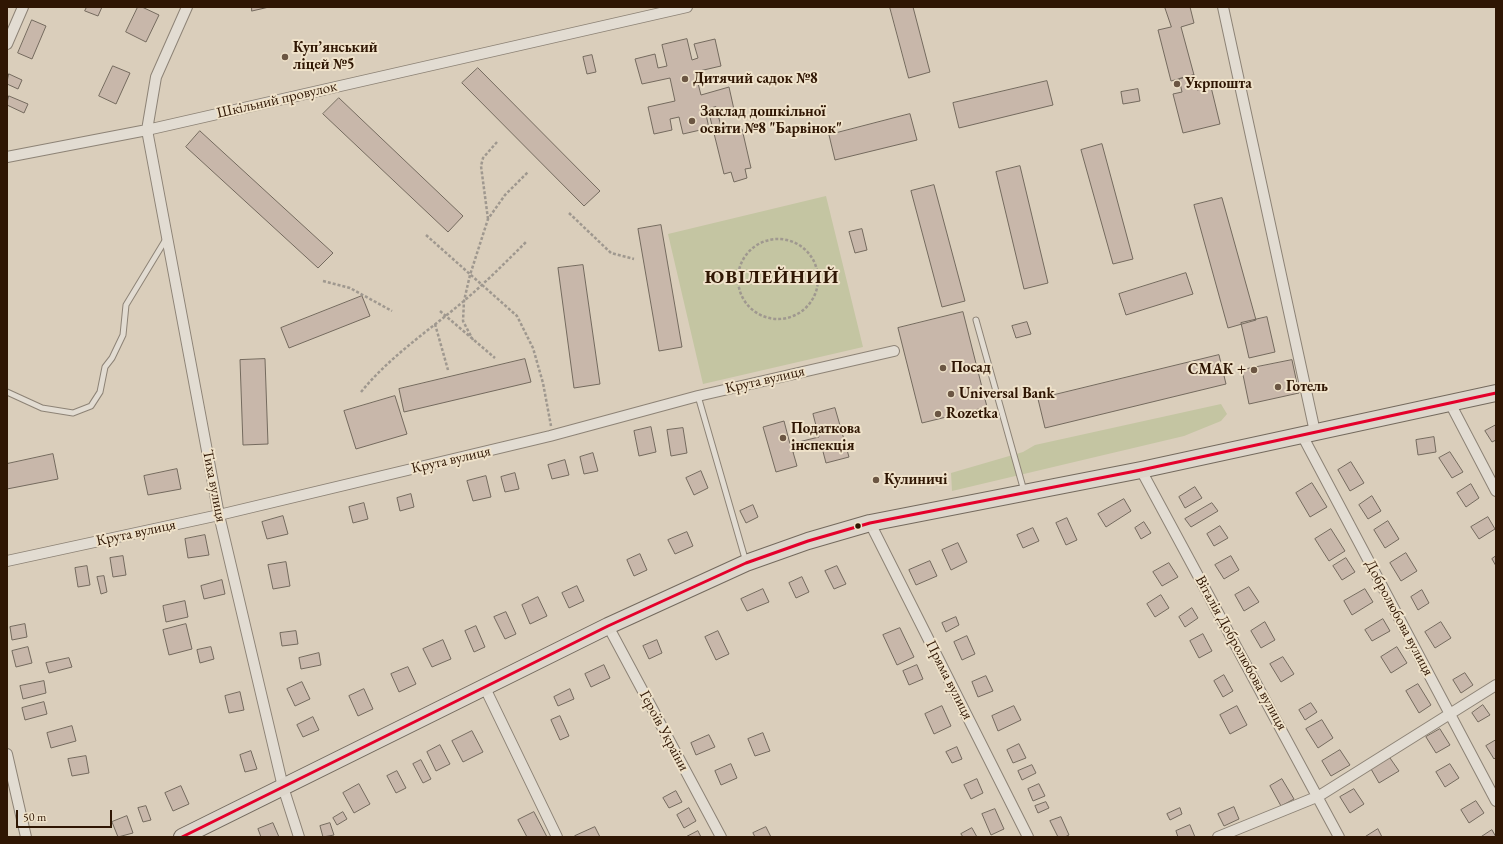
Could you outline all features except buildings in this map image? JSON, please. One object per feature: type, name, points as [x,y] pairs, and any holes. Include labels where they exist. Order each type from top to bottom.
[{"type":"main road","points":[[182,837],[608,626],[746,562],[808,541],[870,523],[1141,470],[1496,393]]},
{"type":"street","points":[[7,44],[24,7]]},
{"type":"street","points":[[147,130],[156,77],[187,7]]},
{"type":"street","name":"Шкільний провулок","points":[[7,158],[147,130],[687,7]]},
{"type":"street","name":"Добролюбова вулиця","points":[[1224,7],[1308,433],[1496,801]]},
{"type":"street","name":"Тиха вулиця","points":[[147,130],[219,515],[283,787],[299,837]]},
{"type":"street","name":"Крута вулиця","points":[[7,561],[219,515],[553,436],[698,396],[894,351]]},
{"type":"street","points":[[1450,403],[1496,491]]},
{"type":"street","name":"Віталія Добролюбова вулиця","points":[[1141,470],[1340,837]]},
{"type":"street","name":"Пряма вулиця","points":[[870,523],[1028,837]]},
{"type":"street","name":"Героїв України","points":[[608,626],[721,837]]},
{"type":"street","points":[[1218,837],[1319,796],[1496,685]]},
{"type":"street","points":[[485,688],[557,837]]},
{"type":"street","points":[[7,754],[26,837]]},
{"type":"lane","points":[[7,392],[42,408],[74,413],[91,406],[100,392],[106,367],[123,335],[126,305],[167,238]]},
{"type":"lane","points":[[976,320],[1024,494]]},
{"type":"lane","points":[[698,396],[746,562]]},
{"type":"path","points":[[488,219],[480,166],[483,158],[497,142]]},
{"type":"path","points":[[473,340],[463,321],[464,301],[470,275],[488,219],[505,195],[528,172]]},
{"type":"path","points":[[570,213],[611,253],[634,259]]},
{"type":"path","points":[[426,235],[517,316],[533,348],[543,382],[553,436]]},
{"type":"path","points":[[778,239],[791,241],[803,248],[817,269],[818,282],[815,294],[809,304],[798,314],[773,319],[760,315],[750,308],[743,298],[738,285],[739,271],[744,259],[752,248],[764,242],[778,239]]},
{"type":"path","points":[[361,392],[373,378],[482,285],[527,241]]},
{"type":"path","points":[[323,281],[350,288],[392,311]]},
{"type":"path","points":[[440,311],[495,358]]},
{"type":"path","points":[[435,324],[448,370]]},
{"type":"green space","points":[[826,196],[863,347],[703,384],[668,234]]},
{"type":"green space","points":[[1221,404],[1227,414],[1221,421],[1184,436],[952,491],[951,473],[1023,452],[1035,445]]},
{"type":"transit line","points":[[182,837],[608,626],[746,563],[808,541],[870,523],[1141,470],[1496,393]]},
{"type":"place","name":"Куп’янський ліцей №5","points":[[285,57]]},
{"type":"place","name":"Дитячий садок №8","points":[[685,79]]},
{"type":"place","name":"Укрпошта","points":[[1177,84]]},
{"type":"place","name":"Заклад дошкільної освіти №8 \"Барвінок\"","points":[[692,121]]},
{"type":"place","name":"Посад","points":[[943,368]]},
{"type":"place","name":"СМАК +","points":[[1254,370]]},
{"type":"place","name":"Готель","points":[[1278,387]]},
{"type":"place","name":"Universal Bank","points":[[951,394]]},
{"type":"place","name":"Rozetka","points":[[938,414]]},
{"type":"place","name":"Податкова інспекція","points":[[783,438]]},
{"type":"place","name":"Кулиничі","points":[[876,480]]},
{"type":"district","name":"ЮВІЛЕЙНИЙ","points":[[772,278]]}]
